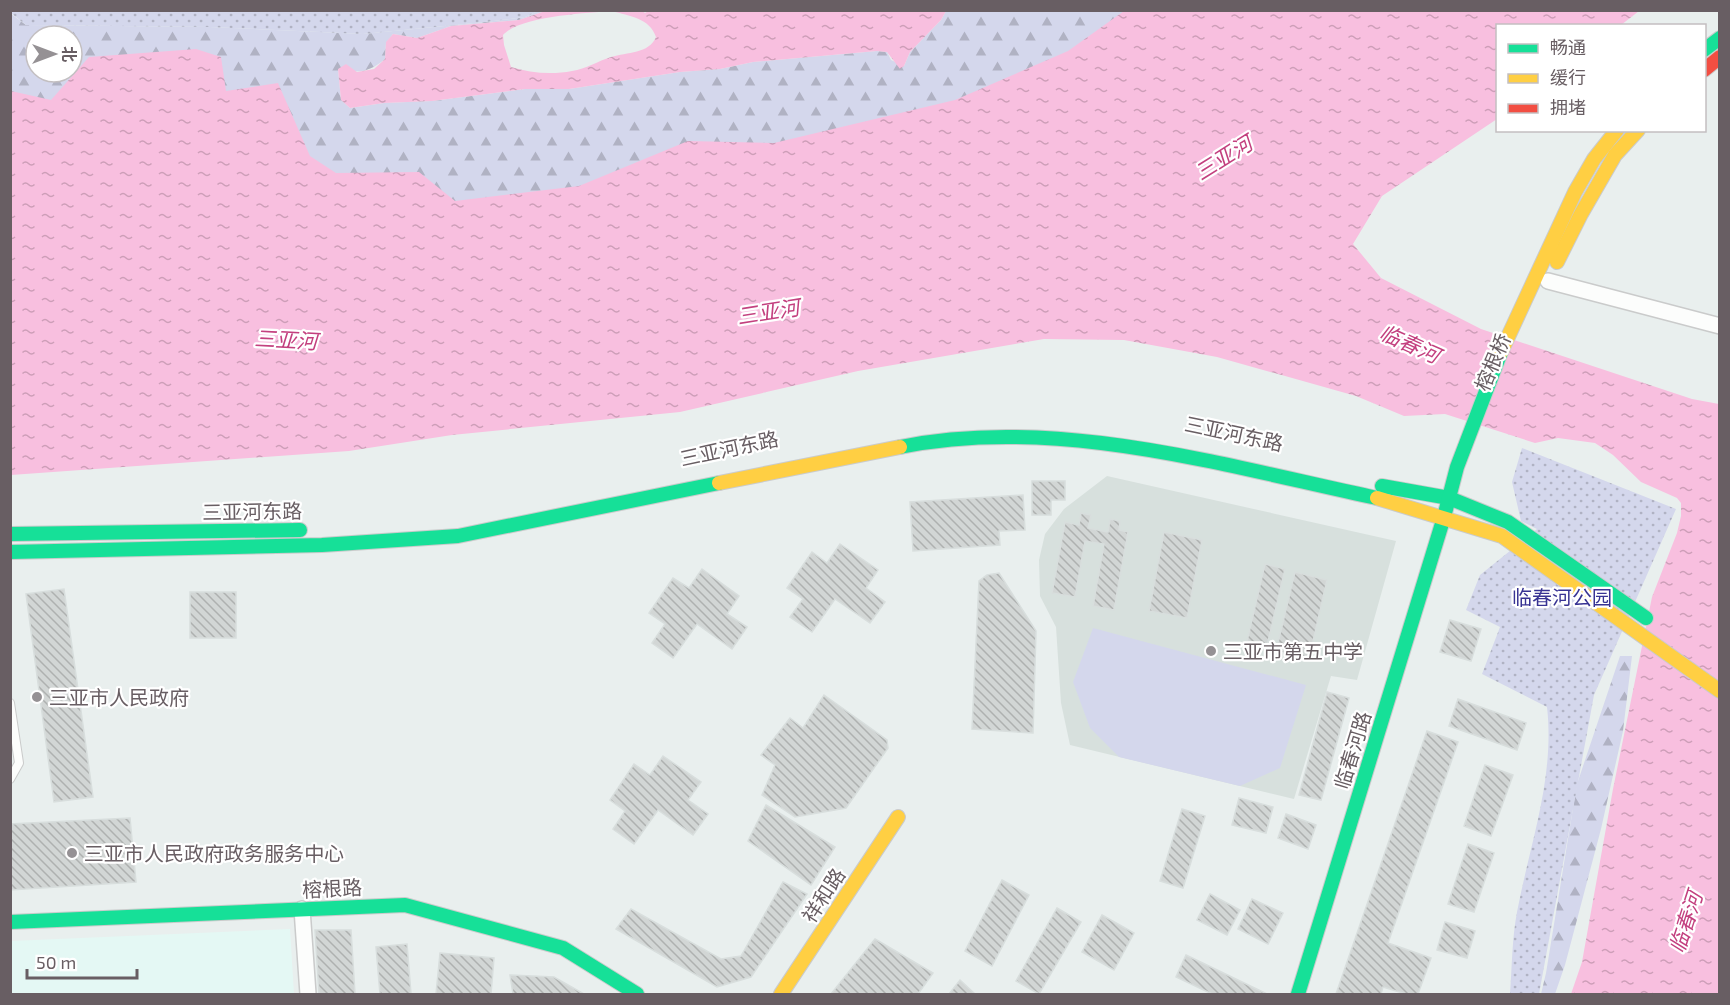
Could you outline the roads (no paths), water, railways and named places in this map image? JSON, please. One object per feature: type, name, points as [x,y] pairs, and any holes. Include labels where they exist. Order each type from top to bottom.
[{"type":"main road","points":[[1706,48],[1719,38]]},
{"type":"main road","points":[[1706,67],[1719,57]]},
{"type":"main road","name":"榕根桥","points":[[1475,434],[1525,296],[1557,227],[1600,149],[1615,132]]},
{"type":"main road","points":[[1548,281],[1581,214],[1615,155],[1636,132]]},
{"type":"main road","name":"榕根桥","points":[[1530,323],[1548,281]]},
{"type":"main road","name":"榕根桥","points":[[1475,434],[1499,396]]},
{"type":"main road","name":"三亚河东路","points":[[1132,433],[1383,486],[1449,498],[1464,498],[1509,522],[1661,629]]},
{"type":"main road","points":[[1469,476],[1475,434]]},
{"type":"main road","points":[[1444,517],[1458,462],[1475,434]]},
{"type":"main road","name":"三亚河东路","points":[[10,552],[322,545],[458,536],[909,445],[995,436],[1074,439],[1172,455],[1380,499],[1502,536],[1719,691]]},
{"type":"main road","name":"三亚河东路","points":[[377,527],[481,521],[836,446]]},
{"type":"main road","points":[[1444,517],[1464,498]]},
{"type":"main road","name":"临春河路","points":[[1298,994],[1444,517]]},
{"type":"main road","name":"三亚河东路","points":[[10,534],[310,530]]},
{"type":"main road","name":"祥和路","points":[[781,994],[898,817]]},
{"type":"main road","name":"榕根路","points":[[10,922],[405,904],[563,948],[637,994]]},
{"type":"street","points":[[1548,281],[1719,326]]},
{"type":"street","points":[[302,909],[308,994]]},
{"type":"lane","points":[[10,703],[19,763],[10,779]]},
{"type":"water","points":[[641,10],[645,13],[650,10],[946,11],[941,20],[910,52],[904,66],[900,69],[887,52],[877,51],[753,62],[720,69],[680,72],[569,89],[525,89],[432,101],[384,103],[350,108],[341,100],[338,69],[346,64],[357,72],[374,69],[385,59],[386,42],[393,34],[417,38],[451,26],[519,20],[545,11]],"holes":[[[612,11],[644,22],[656,37],[653,43],[643,49],[611,57],[572,71],[541,73],[511,67],[503,35],[512,29],[554,17]]]},
{"type":"water","points":[[1124,11],[1639,11],[1622,24],[1496,24],[1496,120],[1382,196],[1353,244],[1381,278],[1481,329],[1692,399],[1719,404],[1719,994],[1571,994],[1582,962],[1613,789],[1652,597],[1677,533],[1681,516],[1681,503],[1677,498],[1641,482],[1613,455],[1595,443],[1558,438],[1535,443],[1445,414],[1404,416],[1356,396],[1217,357],[1124,340],[1044,339],[858,371],[680,412],[452,435],[349,451],[11,475],[11,91],[51,100],[65,84],[84,84],[84,63],[89,57],[196,49],[221,57],[226,91],[278,83],[310,156],[336,173],[419,172],[455,201],[579,186],[688,141],[774,143],[955,100],[1068,51]]},
{"type":"place","name":"三亚市第五中学","points":[[1211,651]]},
{"type":"place","name":"三亚市人民政府","points":[[37,697]]},
{"type":"place","name":"三亚市人民政府政务服务中心","points":[[72,853]]},
{"type":"water label","name":"三亚河","points":[[1223,157]]},
{"type":"water label","name":"三亚河","points":[[768,311]]},
{"type":"water label","name":"三亚河","points":[[286,339]]},
{"type":"water label","name":"临春河","points":[[1410,343]]},
{"type":"water label","name":"临春河","points":[[1685,922]]},
{"type":"park label","name":"临春河公园","points":[[1562,597]]}]
